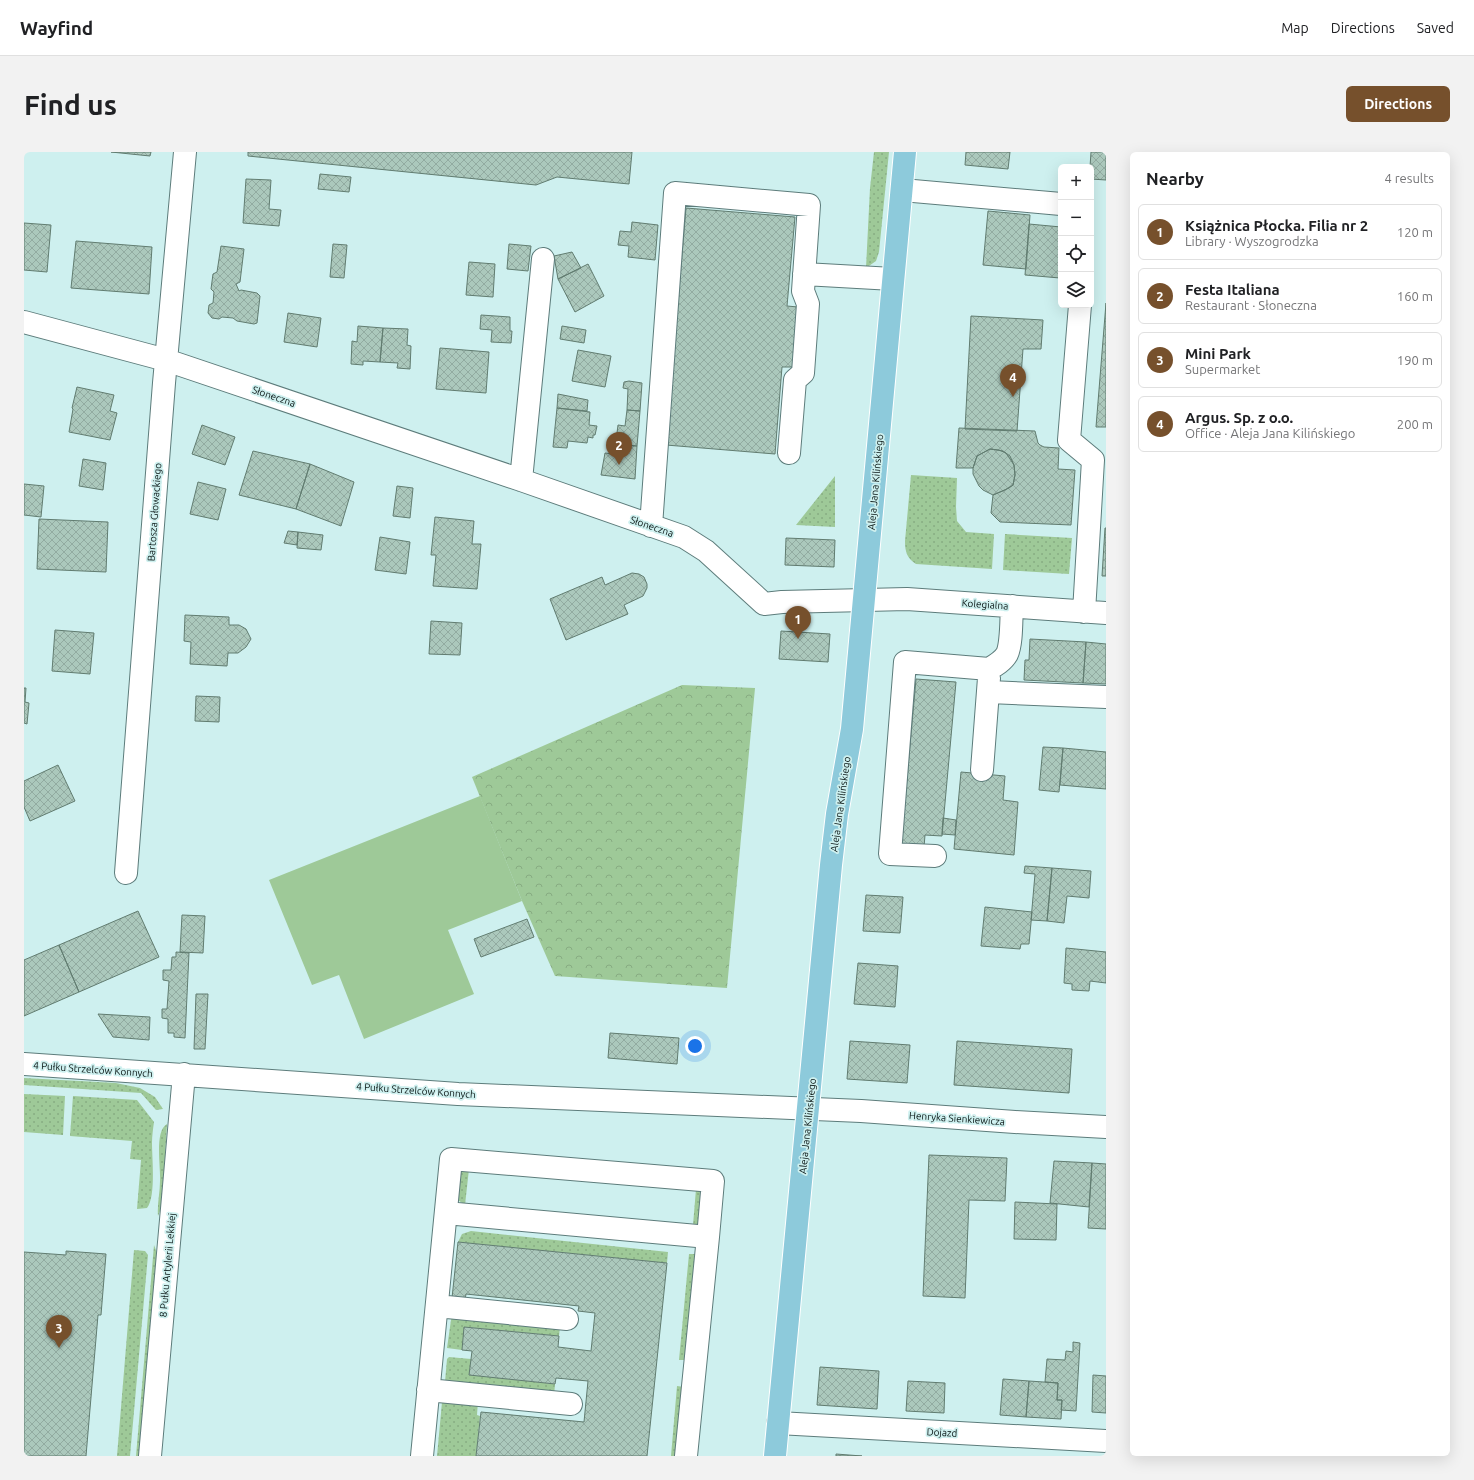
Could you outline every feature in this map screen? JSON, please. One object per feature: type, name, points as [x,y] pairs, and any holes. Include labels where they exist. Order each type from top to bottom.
[{"type":"main road","name":"Aleja Jana Kilińskiego","points":[[775,1456],[837,814],[852,729],[905,152]]},
{"type":"street","name":"Bartosza Głowackiego","points":[[126,873],[166,360],[185,152]]},
{"type":"street","points":[[902,190],[1058,204]]},
{"type":"street","points":[[651,526],[675,193],[809,205],[803,291],[808,304],[803,373],[795,380],[789,453]]},
{"type":"street","points":[[521,480],[543,259]]},
{"type":"street","points":[[804,274],[893,279]]},
{"type":"street","points":[[1080,308],[1069,440],[1092,460],[1084,612]]},
{"type":"street","name":"Słoneczna","points":[[24,322],[166,360],[521,480],[684,537],[720,562],[732,576],[764,604]]},
{"type":"street","name":"Kolegialna","points":[[764,604],[782,602],[907,599],[1106,613]]},
{"type":"street","points":[[935,856],[890,854],[905,662],[990,669],[1004,659],[1007,653],[1009,646],[1012,606]]},
{"type":"street","points":[[982,770],[990,669]]},
{"type":"street","points":[[989,692],[1106,697]]},
{"type":"street","name":"4 Pułku Strzelców Konnych","points":[[24,1064],[458,1094],[808,1109]]},
{"type":"street","name":"8 Pułku Artylerii Lekkiej","points":[[150,1456],[184,1074]]},
{"type":"street","name":"Henryka Sienkiewicza","points":[[808,1109],[1106,1127]]},
{"type":"street","points":[[422,1456],[451,1159],[714,1181],[686,1456]]},
{"type":"street","points":[[446,1213],[708,1237]]},
{"type":"street","points":[[437,1306],[567,1318]]},
{"type":"street","points":[[428,1390],[571,1404]]},
{"type":"street","name":"Dojazd","points":[[778,1423],[1106,1441]]},
{"type":"green space","points":[[874,152],[889,152],[879,252],[876,261],[866,268],[870,188]]},
{"type":"green space","points":[[911,475],[957,478],[957,521],[966,532],[994,534],[992,569],[916,564],[910,559],[906,552],[905,541]]},
{"type":"green space","points":[[835,476],[835,527],[796,525]]},
{"type":"green space","points":[[1005,534],[1072,538],[1069,574],[1003,570]]},
{"type":"green space","points":[[682,685],[755,688],[727,988],[555,976],[522,901],[472,777]]},
{"type":"green space","points":[[480,796],[522,901],[448,930],[474,994],[364,1039],[339,975],[312,985],[269,880]]},
{"type":"green space","points":[[24,1078],[116,1083],[140,1088],[155,1097],[163,1109],[156,1110],[141,1093],[24,1085]]},
{"type":"green space","points":[[24,1094],[65,1096],[63,1135],[24,1132]]},
{"type":"green space","points":[[73,1096],[137,1100],[154,1122],[152,1140],[153,1187],[150,1203],[147,1208],[137,1209],[141,1160],[130,1159],[132,1141],[70,1136]]},
{"type":"green space","points":[[167,1124],[162,1206],[158,1216],[160,1181],[159,1142],[163,1128]]},
{"type":"green space","points":[[469,1169],[465,1205],[458,1200],[456,1196],[461,1170]]},
{"type":"green space","points":[[696,1189],[703,1194],[700,1224],[693,1225]]},
{"type":"green space","points":[[471,1231],[668,1252],[667,1263],[458,1242],[462,1234]]},
{"type":"green space","points":[[154,1245],[157,1253],[139,1456],[136,1456]]},
{"type":"green space","points":[[134,1250],[145,1251],[148,1255],[130,1456],[117,1456]]},
{"type":"green space","points":[[689,1254],[695,1254],[685,1360],[679,1360]]},
{"type":"green space","points":[[452,1317],[560,1327],[559,1336],[465,1327],[462,1350],[447,1348]]},
{"type":"green space","points":[[449,1357],[471,1359],[470,1375],[555,1384],[554,1396],[445,1382],[447,1359]]},
{"type":"green space","points":[[677,1386],[684,1387],[677,1456],[671,1456]]},
{"type":"green space","points":[[445,1400],[478,1401],[477,1415],[480,1416],[476,1456],[437,1456],[442,1402]]},
{"type":"building","points":[[111,152],[151,152],[150,156]]},
{"type":"building","points":[[248,152],[632,152],[629,184],[557,177],[536,185],[248,156]]},
{"type":"building","points":[[966,152],[1010,152],[1008,169],[965,165]]},
{"type":"building","points":[[1091,152],[1106,152],[1106,180],[1094,179],[1094,164],[1090,164]]},
{"type":"building","points":[[320,174],[351,177],[349,192],[318,189]]},
{"type":"building","points":[[246,179],[271,180],[269,209],[281,210],[279,226],[243,223]]},
{"type":"building","points":[[686,208],[795,217],[787,306],[798,307],[793,367],[782,367],[775,454],[666,445]]},
{"type":"building","points":[[988,211],[1030,215],[1026,269],[983,265]]},
{"type":"building","points":[[632,222],[658,225],[655,260],[628,257],[629,246],[618,245],[620,231],[631,232]]},
{"type":"building","points":[[24,223],[51,225],[47,272],[24,270]]},
{"type":"building","points":[[1029,224],[1058,227],[1058,278],[1025,275]]},
{"type":"building","points":[[76,241],[152,247],[149,294],[71,288]]},
{"type":"building","points":[[333,244],[347,245],[344,278],[330,277]]},
{"type":"building","points":[[509,244],[531,246],[528,271],[507,269]]},
{"type":"building","points":[[221,246],[244,249],[240,282],[236,284],[239,291],[241,290],[257,293],[260,296],[257,323],[254,324],[237,321],[233,318],[212,318],[208,313],[209,305],[213,303],[214,292],[211,289],[213,274],[217,272]]},
{"type":"building","points":[[572,252],[581,268],[558,279],[554,256]]},
{"type":"building","points":[[469,262],[495,264],[493,297],[466,295]]},
{"type":"building","points":[[588,264],[604,296],[575,312],[558,279]]},
{"type":"building","points":[[1106,303],[1106,427],[1096,427]]},
{"type":"building","points":[[288,313],[321,318],[317,347],[284,342]]},
{"type":"building","points":[[481,315],[510,317],[510,331],[512,331],[511,343],[491,342],[492,330],[480,329]]},
{"type":"building","points":[[971,316],[1043,320],[1041,349],[1023,349],[1017,431],[965,429]]},
{"type":"building","points":[[358,326],[383,328],[380,362],[363,361],[363,365],[351,364],[352,341],[357,342]]},
{"type":"building","points":[[562,326],[586,330],[584,343],[560,339]]},
{"type":"building","points":[[383,328],[408,329],[407,345],[411,346],[410,369],[397,368],[398,363],[380,362]]},
{"type":"building","points":[[440,348],[489,352],[486,393],[436,389]]},
{"type":"building","points":[[578,350],[611,356],[605,387],[572,381]]},
{"type":"building","points":[[629,381],[642,383],[640,411],[627,410],[628,389],[623,388],[624,382]]},
{"type":"building","points":[[77,387],[114,395],[110,411],[117,413],[110,440],[69,432],[72,408]]},
{"type":"building","points":[[558,394],[588,400],[587,411],[557,408]]},
{"type":"building","points":[[557,408],[590,412],[589,425],[597,426],[593,438],[588,437],[587,443],[568,441],[567,448],[553,447]]},
{"type":"building","points":[[627,410],[640,411],[637,446],[623,445],[624,433],[617,433],[618,425],[625,426]]},
{"type":"building","points":[[202,425],[235,437],[225,465],[192,454]]},
{"type":"building","points":[[959,428],[1035,431],[1038,443],[1040,445],[1044,447],[1059,448],[1058,469],[1075,470],[1071,525],[1000,522],[991,513],[993,495],[1013,485],[1015,475],[1014,465],[1006,453],[999,450],[990,449],[977,456],[973,468],[956,468]]},
{"type":"building","points":[[623,445],[637,446],[635,479],[601,475],[605,453],[622,455]]},
{"type":"building","points":[[990,449],[1003,451],[1010,456],[1014,465],[1015,475],[1013,485],[993,495],[983,490],[979,486],[973,474],[973,468],[977,456]]},
{"type":"building","points":[[253,451],[310,464],[296,509],[239,495]]},
{"type":"building","points":[[83,459],[106,463],[103,490],[79,486]]},
{"type":"building","points":[[310,464],[354,482],[341,526],[296,509]]},
{"type":"building","points":[[198,482],[226,489],[218,520],[190,514]]},
{"type":"building","points":[[24,484],[44,486],[41,517],[24,515]]},
{"type":"building","points":[[397,486],[413,488],[410,518],[393,516]]},
{"type":"building","points":[[435,517],[474,521],[472,544],[481,544],[477,589],[433,586],[436,555],[431,555]]},
{"type":"building","points":[[39,519],[108,522],[106,572],[37,569]]},
{"type":"building","points":[[1105,528],[1106,576],[1102,576]]},
{"type":"building","points":[[288,531],[298,532],[297,545],[284,543]]},
{"type":"building","points":[[298,532],[323,535],[321,550],[297,548]]},
{"type":"building","points":[[380,537],[410,542],[406,574],[375,570]]},
{"type":"building","points":[[786,538],[835,540],[834,567],[785,565]]},
{"type":"building","points":[[632,573],[639,574],[644,577],[647,588],[643,596],[624,605],[628,614],[566,640],[550,599],[602,577],[605,585]]},
{"type":"building","points":[[185,615],[229,617],[229,625],[239,625],[246,629],[251,639],[246,647],[238,653],[228,653],[227,666],[190,664],[191,642],[184,641]]},
{"type":"building","points":[[431,621],[462,623],[460,655],[429,654]]},
{"type":"building","points":[[55,630],[94,633],[90,674],[52,671]]},
{"type":"building","points":[[781,631],[830,634],[828,662],[779,659]]},
{"type":"building","points":[[1030,639],[1086,642],[1083,683],[1024,680],[1025,660],[1029,660]]},
{"type":"building","points":[[1086,642],[1106,644],[1106,684],[1083,683]]},
{"type":"building","points":[[916,679],[956,682],[942,836],[925,835],[924,847],[901,846]]},
{"type":"building","points":[[24,688],[26,688],[25,702],[29,703],[27,724],[24,723]]},
{"type":"building","points":[[196,696],[220,697],[219,722],[195,721]]},
{"type":"building","points":[[1043,747],[1063,748],[1059,792],[1039,790]]},
{"type":"building","points":[[1063,748],[1106,752],[1106,789],[1060,785]]},
{"type":"building","points":[[58,765],[75,801],[30,821],[24,807],[24,781]]},
{"type":"building","points":[[961,772],[1005,776],[1003,800],[1018,802],[1014,855],[954,849]]},
{"type":"building","points":[[943,818],[956,820],[955,835],[942,834]]},
{"type":"building","points":[[1025,866],[1052,868],[1047,921],[1031,920],[1035,874],[1024,873]]},
{"type":"building","points":[[1052,868],[1091,871],[1089,898],[1067,896],[1064,923],[1047,921]]},
{"type":"building","points":[[866,895],[903,897],[900,933],[863,931]]},
{"type":"building","points":[[985,907],[1032,912],[1029,944],[1021,944],[1020,949],[981,946]]},
{"type":"building","points":[[138,911],[159,957],[79,992],[59,945]]},
{"type":"building","points":[[182,915],[205,916],[203,953],[180,952]]},
{"type":"building","points":[[527,919],[534,937],[481,957],[474,939]]},
{"type":"building","points":[[59,945],[79,992],[24,1016],[24,960]]},
{"type":"building","points":[[1066,948],[1106,952],[1106,983],[1090,981],[1089,991],[1072,990],[1072,984],[1064,983]]},
{"type":"building","points":[[176,952],[189,953],[185,1038],[174,1037],[174,1033],[168,1033],[168,1019],[162,1018],[162,1009],[167,1009],[169,981],[163,980],[163,970],[171,970],[172,957],[176,957]]},
{"type":"building","points":[[858,963],[898,966],[895,1007],[854,1004]]},
{"type":"building","points":[[196,994],[208,994],[205,1049],[194,1049]]},
{"type":"building","points":[[98,1014],[150,1017],[149,1040],[113,1037]]},
{"type":"building","points":[[610,1033],[679,1038],[677,1064],[608,1058]]},
{"type":"building","points":[[850,1041],[910,1045],[907,1083],[847,1079]]},
{"type":"building","points":[[957,1041],[1072,1049],[1069,1093],[954,1085]]},
{"type":"building","points":[[929,1155],[1007,1158],[1005,1201],[969,1200],[965,1298],[923,1296]]},
{"type":"building","points":[[1054,1161],[1092,1163],[1089,1207],[1050,1203]]},
{"type":"building","points":[[1092,1163],[1106,1164],[1106,1229],[1088,1228]]},
{"type":"building","points":[[1015,1202],[1057,1204],[1056,1240],[1014,1239]]},
{"type":"building","points":[[458,1242],[667,1263],[647,1456],[476,1456],[481,1412],[584,1422],[588,1381],[556,1378],[555,1384],[469,1375],[472,1351],[462,1350],[464,1327],[559,1336],[558,1347],[591,1351],[595,1313],[578,1311],[579,1306],[466,1294],[465,1300],[452,1298]]},
{"type":"building","points":[[66,1251],[106,1254],[101,1315],[98,1315],[86,1456],[24,1456],[24,1252],[66,1255]]},
{"type":"building","points":[[1073,1342],[1080,1343],[1076,1411],[1061,1410],[1062,1400],[1057,1400],[1058,1383],[1045,1382],[1047,1359],[1065,1360],[1066,1351],[1073,1352]]},
{"type":"building","points":[[820,1367],[879,1371],[877,1409],[817,1405]]},
{"type":"building","points":[[1093,1375],[1106,1376],[1106,1413],[1092,1412]]},
{"type":"building","points":[[1003,1379],[1029,1381],[1026,1417],[1000,1415]]},
{"type":"building","points":[[908,1381],[945,1383],[944,1413],[906,1411]]},
{"type":"building","points":[[1029,1381],[1058,1383],[1057,1400],[1062,1400],[1061,1419],[1026,1417]]},
{"type":"building","points":[[836,1454],[862,1456],[836,1456]]},
{"type":"place","name":"Argus. Sp. z o.o.","points":[[1013,397]]},
{"type":"place","name":"Festa Italiana","points":[[619,465]]},
{"type":"place","name":"Książnica Płocka. Filia nr 2","points":[[798,639]]},
{"type":"place","name":"Mini Park","points":[[59,1348]]}]
